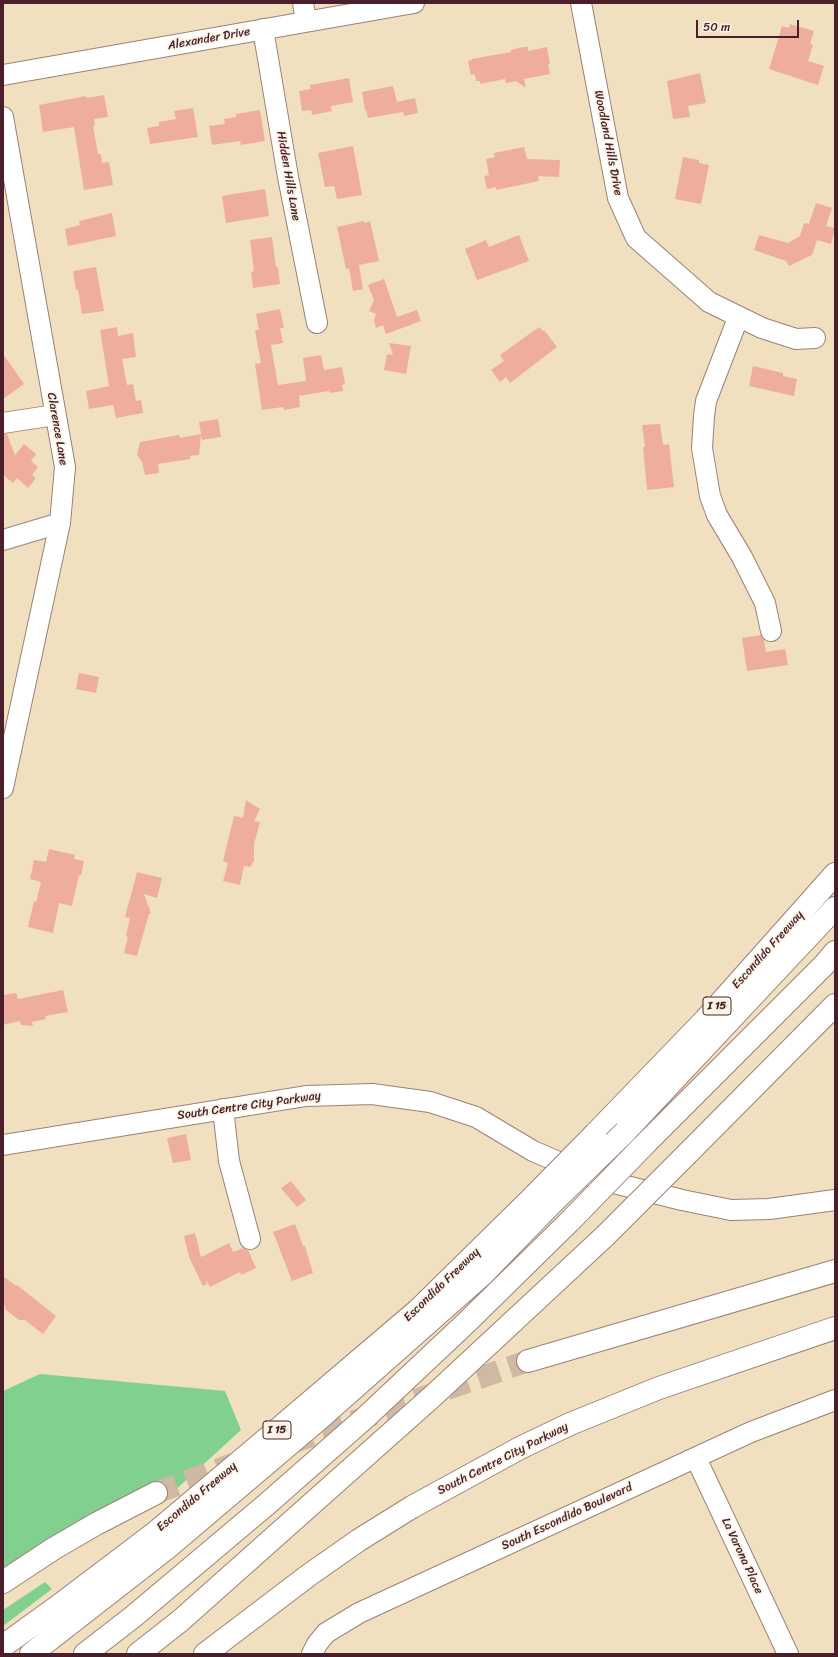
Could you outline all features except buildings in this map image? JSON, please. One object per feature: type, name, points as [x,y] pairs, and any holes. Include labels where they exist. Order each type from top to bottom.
[{"type":"highway","name":"Escondido Freeway","points":[[3,1646],[156,1532],[418,1310],[543,1200],[594,1134],[706,1020],[835,874]]},
{"type":"highway","points":[[31,1654],[167,1548],[313,1424],[482,1275],[543,1200],[625,1132],[835,908]]},
{"type":"highway","points":[[85,1654],[134,1616],[267,1504],[360,1422],[466,1323],[571,1220],[818,971],[835,952]]},
{"type":"highway","points":[[138,1654],[180,1621],[428,1401],[606,1236],[835,1005]]},
{"type":"highway","points":[[528,1361],[835,1271]]},
{"type":"highway","name":"South Centre City Parkway","points":[[205,1654],[309,1575],[358,1540],[412,1507],[520,1448],[570,1424],[659,1388],[835,1328]]},
{"type":"highway","points":[[3,1582],[53,1548],[96,1524],[156,1494]]},
{"type":"street","name":"Alexander Drive","points":[[3,74],[263,29],[304,12],[414,3]]},
{"type":"street","name":"Woodland Hills Drive","points":[[581,3],[618,198],[636,238],[709,302],[738,318],[762,328],[796,339],[815,338]]},
{"type":"street","name":"Hidden Hills Lane","points":[[263,29],[288,177],[317,323]]},
{"type":"street","name":"Clarence Lane","points":[[3,117],[65,467],[60,523],[3,788]]},
{"type":"street","points":[[738,318],[706,401],[702,448],[710,496],[717,515],[742,557],[765,603],[771,631]]},
{"type":"street","points":[[3,422],[55,415]]},
{"type":"street","points":[[3,540],[60,523]]},
{"type":"street","name":"South Centre City Parkway","points":[[3,1145],[306,1096],[372,1094],[430,1102],[476,1117],[534,1151],[598,1179],[682,1200],[731,1210],[768,1209],[835,1200]]},
{"type":"street","points":[[223,1109],[230,1162],[250,1239]]},
{"type":"street","name":"South Escondido Boulevard","points":[[312,1654],[317,1644],[326,1633],[359,1613],[751,1432],[835,1400]]},
{"type":"street","name":"La Varona Place","points":[[696,1458],[788,1654]]},
{"type":"green space","points":[[40,1374],[225,1391],[241,1430],[160,1504],[152,1487],[3,1570],[3,1391]]},
{"type":"green space","points":[[45,1582],[52,1589],[3,1626],[3,1610]]},
{"type":"tunnel","points":[[291,1443],[528,1361]]},
{"type":"tunnel","points":[[156,1493],[238,1462]]}]
